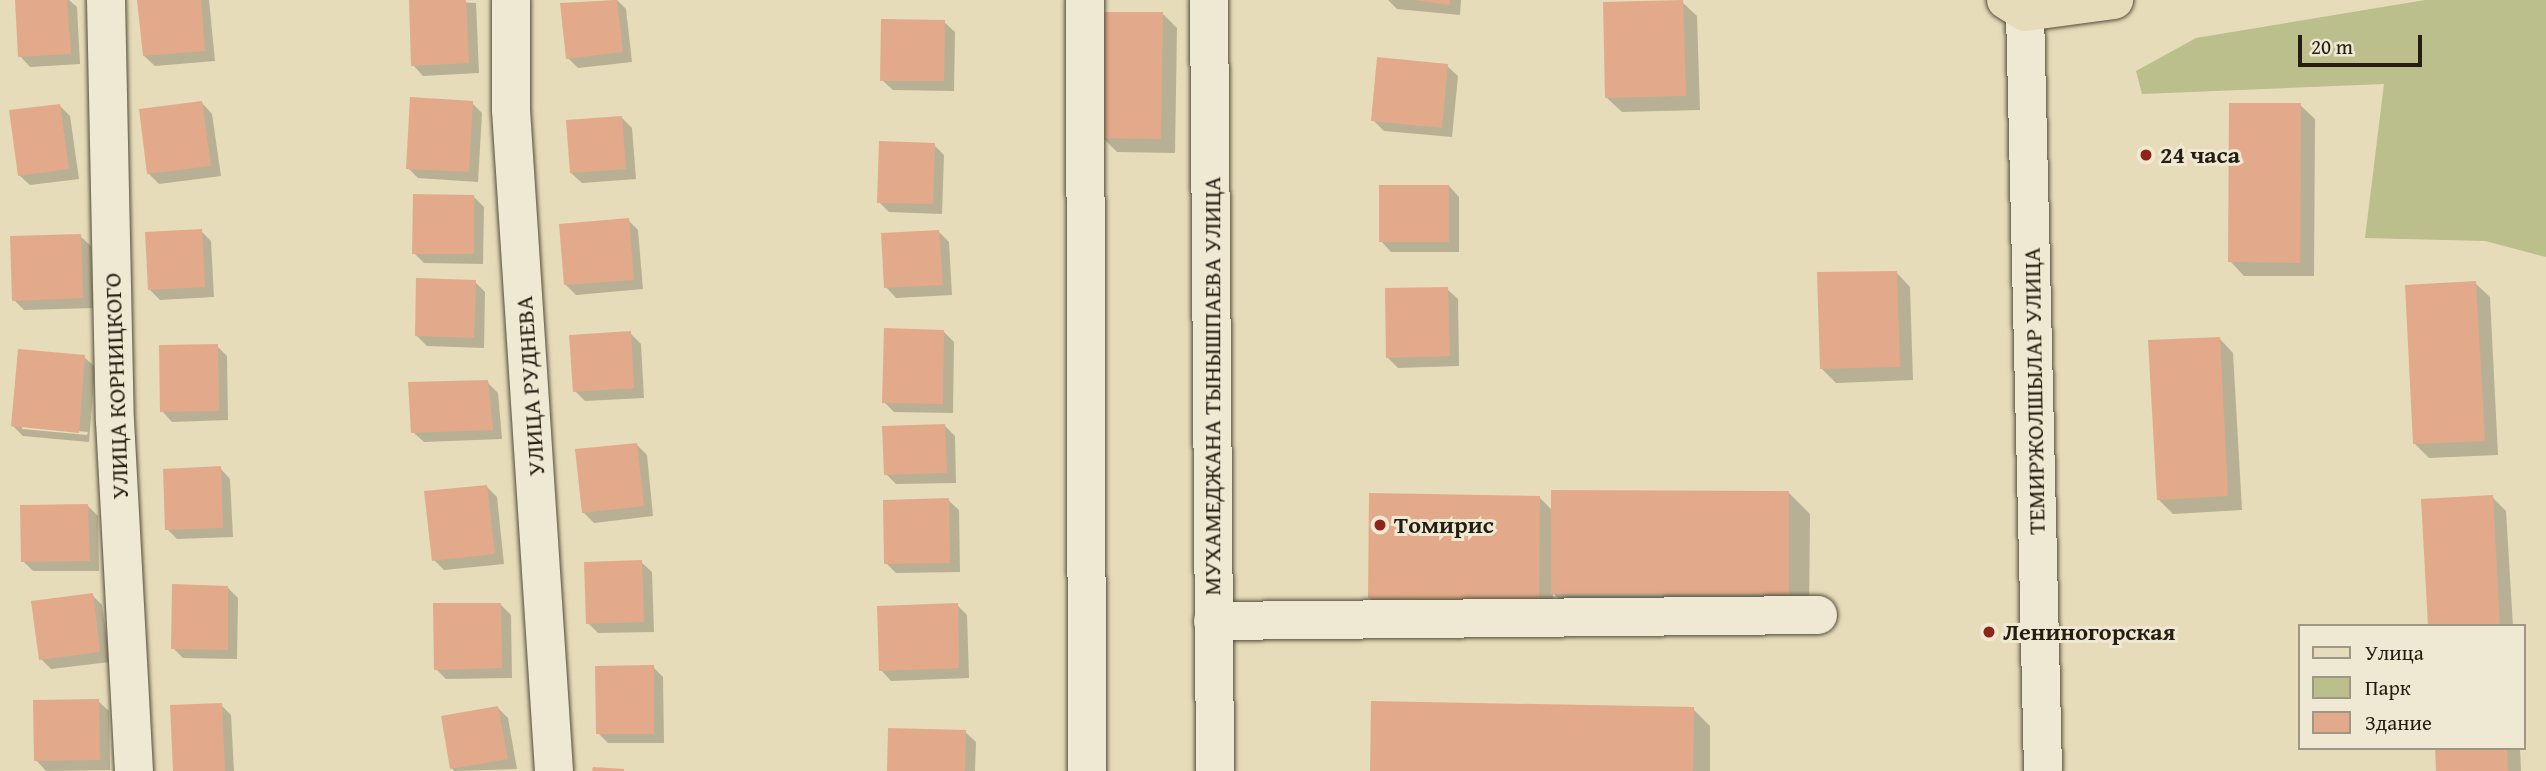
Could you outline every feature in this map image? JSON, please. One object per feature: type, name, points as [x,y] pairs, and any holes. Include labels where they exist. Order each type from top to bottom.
[{"type":"main road","points":[[2016,6],[2114,0]]},
{"type":"street","name":"УЛИЦА КОРНИЦКОГО","points":[[106,0],[115,421],[135,771]]},
{"type":"street","name":"УЛИЦА РУДНЕВА","points":[[511,0],[511,110],[554,771]]},
{"type":"street","points":[[1085,0],[1087,771]]},
{"type":"street","name":"МУХАМЕДЖАНА ТЫНЫШПАЕВА УЛИЦА","points":[[1209,0],[1215,771]]},
{"type":"street","name":"ТЕМИРЖОЛШЫЛАР УЛИЦА","points":[[2016,6],[2043,771]]},
{"type":"street","points":[[1213,621],[1818,615]]},
{"type":"green space","points":[[2425,0],[2546,0],[2546,257],[2485,241],[2365,238],[2384,84],[2142,94],[2136,71],[2196,38]]},
{"type":"building","points":[[15,0],[67,0],[71,54],[18,57]]},
{"type":"building","points":[[137,0],[201,0],[205,51],[143,56]]},
{"type":"building","points":[[409,0],[466,0],[469,63],[411,66]]},
{"type":"building","points":[[617,0],[623,52],[566,59],[560,3]]},
{"type":"building","points":[[1413,0],[1450,0],[1450,5]]},
{"type":"building","points":[[1683,0],[1686,96],[1605,98],[1603,2]]},
{"type":"building","points":[[1102,12],[1163,12],[1161,139],[1101,138]]},
{"type":"building","points":[[881,19],[945,20],[944,81],[880,81]]},
{"type":"building","points":[[1377,57],[1448,64],[1442,128],[1371,121]]},
{"type":"building","points":[[410,97],[473,101],[469,172],[406,169]]},
{"type":"building","points":[[202,101],[211,166],[147,174],[139,109]]},
{"type":"building","points":[[2229,103],[2301,103],[2300,263],[2228,262]]},
{"type":"building","points":[[60,104],[69,169],[18,176],[9,110]]},
{"type":"building","points":[[622,116],[626,169],[570,173],[566,120]]},
{"type":"building","points":[[879,141],[935,143],[933,204],[877,203]]},
{"type":"building","points":[[1379,185],[1449,185],[1449,242],[1379,242]]},
{"type":"building","points":[[413,194],[474,195],[474,254],[412,254]]},
{"type":"building","points":[[629,218],[634,280],[564,285],[559,224]]},
{"type":"building","points":[[202,229],[205,287],[148,290],[145,232]]},
{"type":"building","points":[[939,230],[943,285],[884,288],[881,233]]},
{"type":"building","points":[[81,234],[83,298],[12,301],[10,236]]},
{"type":"building","points":[[1897,271],[1900,367],[1820,369],[1817,272]]},
{"type":"building","points":[[416,278],[476,280],[474,338],[415,336]]},
{"type":"building","points":[[2476,281],[2485,441],[2413,444],[2405,285]]},
{"type":"building","points":[[1448,287],[1450,356],[1386,358],[1385,288]]},
{"type":"building","points":[[884,328],[944,330],[943,404],[882,403]]},
{"type":"building","points":[[631,331],[634,388],[573,392],[569,335]]},
{"type":"building","points":[[2220,337],[2228,496],[2157,500],[2148,340]]},
{"type":"building","points":[[218,344],[219,411],[160,412],[159,345]]},
{"type":"building","points":[[18,349],[85,355],[79,433],[11,426]]},
{"type":"building","points":[[488,380],[493,430],[411,433],[408,382]]},
{"type":"building","points":[[945,424],[947,473],[884,475],[882,426]]},
{"type":"building","points":[[637,443],[644,506],[582,513],[575,449]]},
{"type":"building","points":[[221,466],[223,528],[165,530],[163,469]]},
{"type":"building","points":[[487,485],[495,554],[432,561],[424,491]]},
{"type":"building","points":[[1551,490],[1789,491],[1789,594],[1551,594]]},
{"type":"building","points":[[1369,493],[1540,496],[1539,601],[1368,598]]},
{"type":"building","points":[[2493,495],[2500,624],[2428,624],[2421,499]]},
{"type":"building","points":[[949,498],[950,563],[884,564],[883,500]]},
{"type":"building","points":[[88,504],[90,561],[21,562],[20,505]]},
{"type":"building","points":[[642,560],[644,622],[586,624],[584,562]]},
{"type":"building","points":[[172,584],[228,586],[228,650],[171,649]]},
{"type":"building","points":[[93,593],[100,652],[39,660],[31,601]]},
{"type":"building","points":[[433,603],[501,603],[502,668],[434,670]]},
{"type":"building","points":[[958,603],[959,668],[879,671],[877,606]]},
{"type":"building","points":[[654,665],[654,734],[596,734],[595,666]]},
{"type":"building","points":[[99,699],[100,760],[34,761],[33,700]]},
{"type":"building","points":[[1371,701],[1694,707],[1693,771],[1370,771]]},
{"type":"building","points":[[222,703],[225,771],[173,771],[170,705]]},
{"type":"building","points":[[498,706],[508,759],[450,769],[441,716]]},
{"type":"building","points":[[888,728],[966,730],[965,771],[887,771]]},
{"type":"building","points":[[2435,750],[2507,750],[2508,771],[2436,771]]},
{"type":"building","points":[[593,767],[624,769],[624,771],[592,771]]},
{"type":"place","name":"24 часа","points":[[2146,155]]},
{"type":"place","name":"Томирис","points":[[1380,525]]},
{"type":"place","name":"Лениногорская","points":[[1989,632]]}]
